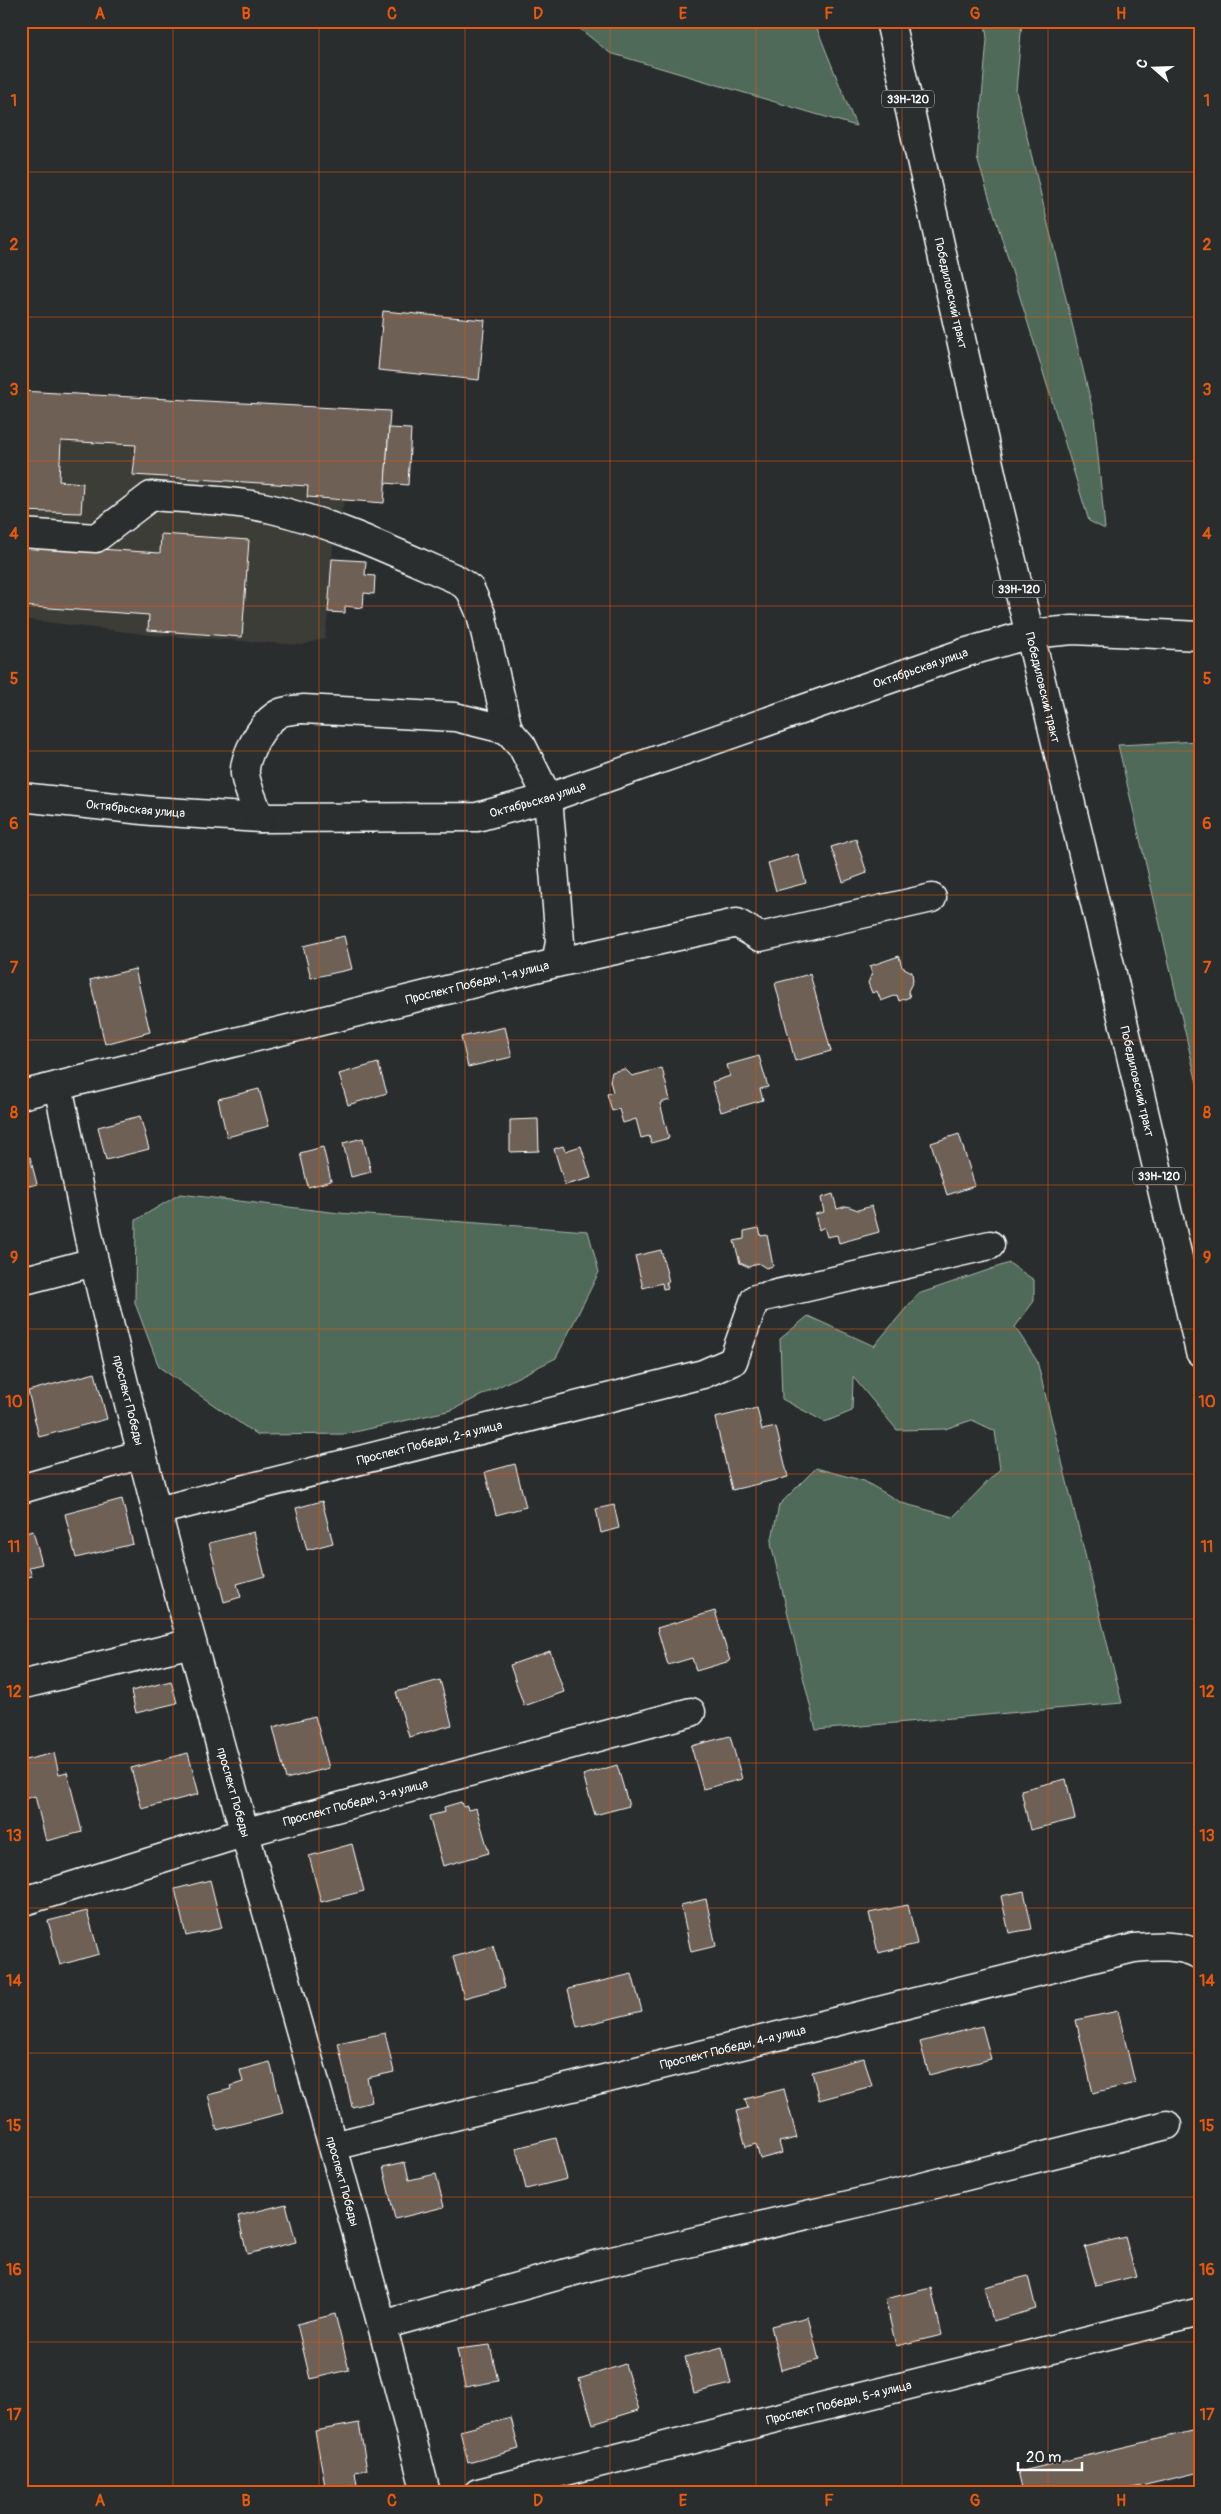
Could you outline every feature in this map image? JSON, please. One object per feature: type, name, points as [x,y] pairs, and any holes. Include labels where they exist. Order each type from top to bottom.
[{"type":"street","name":"Победиловский тракт","points":[[890,21],[995,491],[1200,1352]]},
{"type":"street","points":[[21,533],[96,538],[152,496],[236,502],[300,516],[366,540],[456,579],[470,589],[481,614],[508,730],[522,746],[548,798],[560,942],[556,963]]},
{"type":"street","name":"Октябрьская улица","points":[[21,797],[152,811],[260,818],[477,817],[548,798],[955,656],[1030,634],[1073,630],[1200,636]]},
{"type":"street","points":[[260,818],[248,789],[244,773],[246,761],[257,736],[280,713],[303,709],[455,717],[508,730]]},
{"type":"street","name":"Проспект Победы, 1-я улица","points":[[21,1095],[556,963],[737,923],[760,937],[932,898]]},
{"type":"street","name":"проспект Победы","points":[[58,1086],[94,1262],[142,1454],[243,1832],[383,2325],[426,2493]]},
{"type":"street","name":"Проспект Победы, 2-я улица","points":[[157,1511],[703,1374],[733,1361],[755,1298],[990,1245]]},
{"type":"street","points":[[21,1281],[94,1262]]},
{"type":"street","points":[[21,1489],[142,1454]]},
{"type":"street","points":[[21,1685],[192,1643]]},
{"type":"street","name":"Проспект Победы, 3-я улица","points":[[21,1902],[243,1832],[691,1712]]},
{"type":"street","name":"Проспект Победы, 4-я улица","points":[[333,2146],[1134,1948],[1176,1947],[1192,1950],[1200,1955]]},
{"type":"street","points":[[383,2325],[599,2264],[883,2197],[1167,2126]]},
{"type":"street","name":"Проспект Победы, 5-я улица","points":[[478,2493],[1200,2312]]},
{"type":"shaded area","points":[[21,391],[390,411],[384,503],[345,500],[334,535],[332,558],[366,561],[366,575],[375,576],[374,594],[364,593],[363,608],[345,606],[345,613],[328,612],[325,638],[302,645],[152,635],[21,619]]},
{"type":"green space","points":[[570,21],[814,21],[856,126],[610,53]]},
{"type":"green space","points":[[985,21],[1022,21],[1016,91],[1094,415],[1105,529],[1089,521],[977,158],[987,39]]},
{"type":"green space","points":[[1200,741],[1200,1096],[1118,745]]},
{"type":"green space","points":[[180,1194],[339,1213],[588,1231],[599,1272],[556,1358],[452,1410],[346,1434],[257,1435],[159,1367],[135,1303],[136,1220]]},
{"type":"green space","points":[[1009,1263],[1034,1280],[1034,1301],[1015,1327],[1037,1361],[1122,1703],[816,1730],[771,1544],[779,1505],[816,1468],[864,1481],[902,1503],[953,1517],[1000,1469],[995,1431],[972,1420],[945,1429],[897,1430],[853,1377],[852,1411],[825,1422],[782,1399],[780,1339],[808,1316],[874,1346],[918,1294]]},
{"type":"building","points":[[21,198],[30,201],[21,228]]},
{"type":"building","points":[[383,311],[485,320],[479,380],[378,370]]},
{"type":"building","points":[[21,391],[390,411],[384,503],[307,497],[308,486],[133,475],[136,445],[61,441],[59,481],[83,483],[81,513],[21,511]]},
{"type":"building","points":[[389,428],[411,429],[408,485],[385,483]]},
{"type":"building","points":[[161,534],[249,540],[242,637],[148,630],[149,615],[21,606],[23,544],[160,553]]},
{"type":"building","points":[[332,559],[366,561],[365,575],[375,576],[374,594],[364,593],[363,608],[345,606],[345,613],[328,612]]},
{"type":"building","points":[[856,839],[867,873],[843,882],[831,847]]},
{"type":"building","points":[[798,854],[806,883],[776,891],[768,863]]},
{"type":"building","points":[[344,936],[352,969],[311,978],[303,946]]},
{"type":"building","points":[[899,956],[902,967],[912,972],[913,981],[908,991],[910,997],[899,1001],[897,995],[881,1001],[877,991],[872,993],[868,983],[872,973],[870,966]]},
{"type":"building","points":[[135,969],[150,1032],[105,1044],[90,980]]},
{"type":"building","points":[[810,974],[831,1051],[795,1061],[775,983]]},
{"type":"building","points":[[505,1027],[512,1057],[468,1067],[461,1037]]},
{"type":"building","points":[[759,1056],[768,1087],[760,1089],[763,1100],[721,1112],[712,1082],[730,1076],[727,1065]]},
{"type":"building","points":[[378,1063],[387,1093],[348,1105],[339,1074]]},
{"type":"building","points":[[662,1068],[670,1100],[660,1103],[669,1138],[651,1143],[649,1136],[641,1138],[636,1119],[623,1123],[619,1109],[612,1111],[607,1094],[613,1092],[610,1081],[612,1072],[625,1069],[632,1076]]},
{"type":"building","points":[[259,1089],[269,1126],[227,1137],[218,1099]]},
{"type":"building","points":[[140,1116],[149,1149],[106,1160],[98,1127]]},
{"type":"building","points":[[538,1119],[539,1151],[510,1152],[510,1120]]},
{"type":"building","points":[[959,1134],[975,1186],[947,1195],[931,1143]]},
{"type":"building","points":[[363,1138],[371,1172],[351,1177],[343,1143]]},
{"type":"building","points":[[563,1146],[565,1151],[581,1146],[591,1178],[565,1185],[554,1149]]},
{"type":"building","points":[[323,1147],[331,1181],[308,1187],[300,1153]]},
{"type":"building","points":[[30,1157],[37,1184],[21,1188],[21,1159]]},
{"type":"building","points":[[833,1194],[837,1209],[847,1206],[858,1210],[872,1206],[879,1232],[839,1243],[837,1235],[827,1237],[824,1227],[819,1230],[815,1214],[824,1212],[821,1198]]},
{"type":"building","points":[[759,1228],[761,1236],[767,1235],[773,1266],[766,1268],[758,1263],[749,1267],[740,1263],[734,1241],[744,1239],[744,1231]]},
{"type":"building","points":[[661,1250],[669,1282],[666,1282],[668,1288],[663,1289],[662,1283],[643,1288],[635,1256]]},
{"type":"building","points":[[95,1373],[107,1419],[39,1437],[28,1391]]},
{"type":"building","points":[[757,1408],[762,1430],[776,1427],[788,1477],[732,1490],[715,1418]]},
{"type":"building","points":[[515,1464],[526,1507],[496,1515],[485,1472]]},
{"type":"building","points":[[122,1499],[133,1544],[76,1558],[65,1514]]},
{"type":"building","points":[[322,1501],[333,1543],[307,1550],[296,1508]]},
{"type":"building","points":[[614,1505],[619,1528],[601,1533],[596,1509]]},
{"type":"building","points":[[33,1531],[42,1564],[29,1567],[32,1576],[21,1579],[21,1534]]},
{"type":"building","points":[[254,1532],[265,1576],[237,1584],[241,1597],[224,1602],[209,1543]]},
{"type":"building","points":[[715,1611],[730,1661],[696,1671],[692,1658],[668,1665],[657,1628]]},
{"type":"building","points":[[550,1651],[564,1692],[524,1706],[510,1665]]},
{"type":"building","points":[[440,1680],[452,1725],[409,1737],[396,1692]]},
{"type":"building","points":[[171,1681],[177,1703],[136,1713],[131,1691]]},
{"type":"building","points":[[315,1716],[329,1768],[286,1779],[273,1727]]},
{"type":"building","points":[[730,1736],[742,1779],[703,1789],[691,1746]]},
{"type":"building","points":[[54,1753],[59,1774],[67,1772],[82,1832],[46,1841],[35,1796],[24,1799],[21,1789],[21,1761]]},
{"type":"building","points":[[188,1753],[199,1794],[142,1809],[131,1768]]},
{"type":"building","points":[[617,1765],[629,1806],[595,1815],[583,1775]]},
{"type":"building","points":[[1066,1779],[1075,1819],[1030,1830],[1021,1790]]},
{"type":"building","points":[[461,1802],[463,1807],[467,1806],[468,1810],[476,1808],[489,1853],[443,1866],[429,1816],[445,1812],[444,1807]]},
{"type":"building","points":[[352,1844],[364,1891],[321,1902],[309,1856]]},
{"type":"building","points":[[210,1880],[222,1928],[186,1936],[175,1889]]},
{"type":"building","points":[[1024,1891],[1032,1929],[1009,1933],[1001,1896]]},
{"type":"building","points":[[706,1899],[716,1946],[691,1952],[681,1905]]},
{"type":"building","points":[[908,1905],[917,1944],[878,1953],[869,1913]]},
{"type":"building","points":[[87,1911],[99,1954],[60,1965],[48,1921]]},
{"type":"building","points":[[493,1946],[505,1987],[464,1998],[453,1957]]},
{"type":"building","points":[[632,1974],[642,2011],[577,2027],[568,1989]]},
{"type":"building","points":[[1118,2011],[1135,2083],[1093,2093],[1076,2020]]},
{"type":"building","points":[[982,2026],[991,2059],[929,2075],[920,2042]]},
{"type":"building","points":[[385,2033],[394,2072],[367,2078],[372,2102],[352,2107],[338,2043]]},
{"type":"building","points":[[864,2058],[872,2086],[819,2100],[812,2072]]},
{"type":"building","points":[[270,2062],[283,2113],[217,2130],[208,2095],[231,2089],[230,2086],[243,2082],[240,2070]]},
{"type":"building","points":[[784,2089],[797,2138],[779,2142],[782,2153],[760,2159],[756,2144],[746,2147],[736,2111],[748,2108],[745,2099]]},
{"type":"building","points":[[556,2138],[567,2179],[526,2189],[516,2148]]},
{"type":"building","points":[[405,2162],[409,2180],[436,2174],[444,2207],[395,2219],[383,2167]]},
{"type":"building","points":[[286,2204],[296,2242],[247,2254],[238,2216]]},
{"type":"building","points":[[1125,2237],[1136,2276],[1096,2286],[1085,2247]]},
{"type":"building","points":[[1028,2276],[1036,2309],[993,2321],[984,2287]]},
{"type":"building","points":[[931,2288],[942,2335],[896,2346],[885,2299]]},
{"type":"building","points":[[335,2314],[349,2370],[310,2379],[297,2324]]},
{"type":"building","points":[[808,2317],[819,2360],[781,2370],[771,2326]]},
{"type":"building","points":[[490,2345],[498,2381],[465,2387],[457,2349]]},
{"type":"building","points":[[722,2347],[731,2384],[694,2393],[685,2357]]},
{"type":"building","points":[[625,2364],[639,2410],[593,2424],[579,2379]]},
{"type":"building","points":[[511,2418],[519,2449],[468,2463],[460,2431]]},
{"type":"building","points":[[359,2423],[367,2470],[355,2472],[357,2485],[326,2491],[315,2431]]},
{"type":"building","points":[[1200,2429],[1200,2472],[1112,2493],[1023,2493],[1018,2472]]}]
